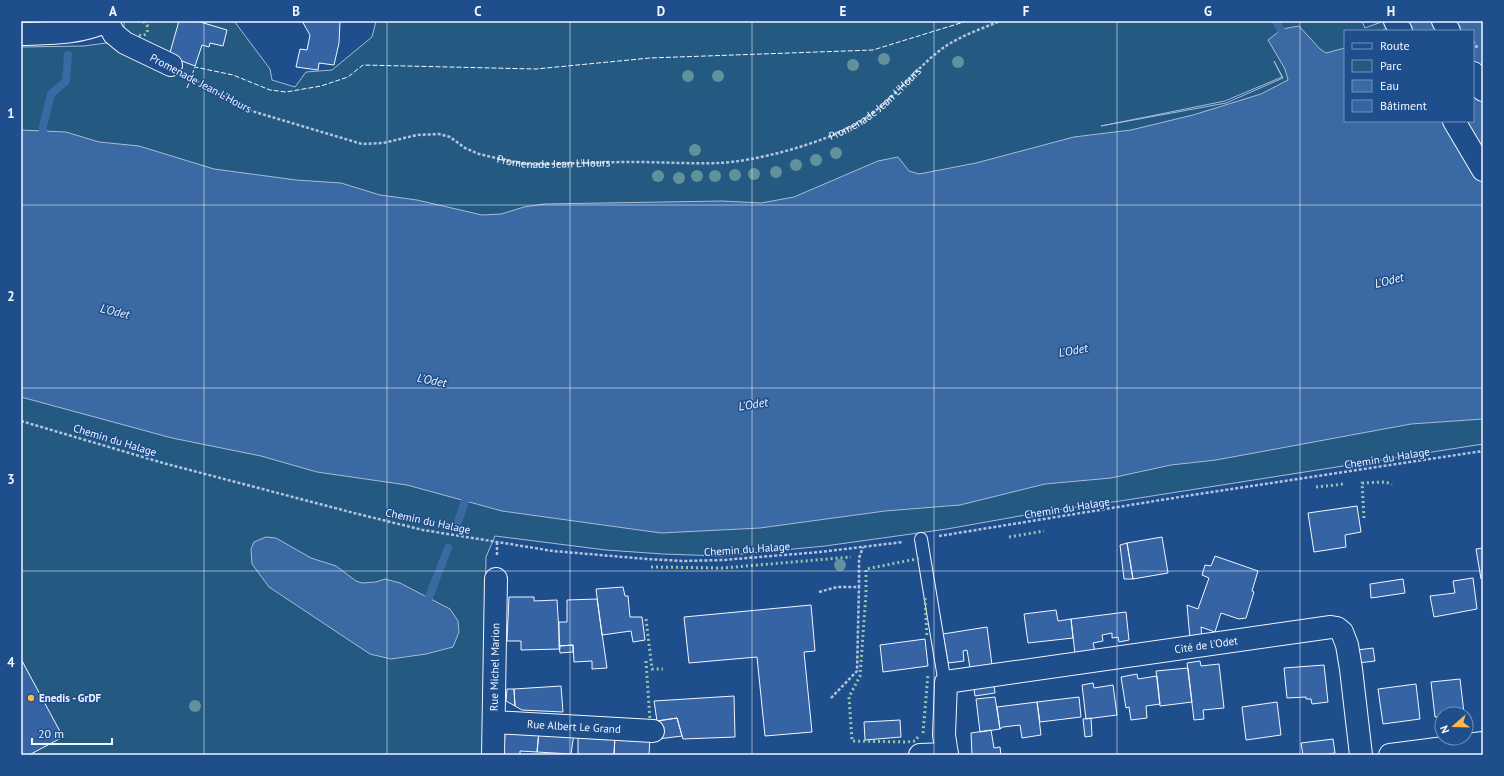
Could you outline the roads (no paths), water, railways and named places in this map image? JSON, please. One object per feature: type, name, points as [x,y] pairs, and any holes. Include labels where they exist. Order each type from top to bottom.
[{"type":"street","points":[[21,34],[70,32],[91,28],[107,21]]},
{"type":"street","name":"Promenade Jean L'Hours","points":[[107,21],[114,34],[125,43],[171,65]]},
{"type":"street","points":[[1395,21],[1400,30]]},
{"type":"street","points":[[1443,21],[1448,30]]},
{"type":"street","points":[[1474,75],[1483,90]]},
{"type":"street","points":[[1455,122],[1483,170]]},
{"type":"street","name":"Rue Michel Marion","points":[[493,755],[496,579]]},
{"type":"street","name":"Cité de l'Odet","points":[[946,682],[1324,628],[1337,628],[1342,632],[1347,645],[1361,755]]},
{"type":"street","points":[[920,755],[947,754],[944,735],[946,682]]},
{"type":"street","name":"Rue Albert Le Grand","points":[[494,722],[653,731]]},
{"type":"street","points":[[1390,755],[1483,743]]},
{"type":"lane","points":[[921,540],[942,672],[946,682]]},
{"type":"water","name":"L'Odet","points":[[1402,21],[1483,21],[1483,419],[1411,424],[1216,460],[1171,465],[1111,478],[1045,484],[960,505],[885,511],[760,528],[661,533],[502,511],[407,485],[317,472],[261,456],[172,438],[21,397],[21,130],[66,132],[99,142],[139,146],[214,169],[296,180],[341,183],[380,195],[417,200],[482,215],[501,214],[524,207],[544,204],[722,201],[761,203],[794,197],[878,161],[898,157],[909,171],[919,174],[976,163],[1074,137],[1131,130],[1193,115],[1261,94],[1288,80],[1285,69],[1268,40],[1282,29],[1299,26],[1320,49],[1326,53],[1344,48],[1344,122],[1474,122],[1474,30],[1383,30]]},
{"type":"water","points":[[266,537],[276,538],[311,558],[336,566],[356,581],[362,583],[376,582],[385,579],[400,583],[450,609],[458,621],[459,632],[453,647],[426,654],[391,659],[370,654],[269,587],[252,564],[251,549],[254,542]]},
{"type":"waterway","points":[[1276,21],[1286,40]]},
{"type":"waterway","points":[[46,141],[43,134],[43,126],[51,94],[66,81],[68,55]]},
{"type":"waterway","points":[[458,522],[468,492]]},
{"type":"waterway","points":[[429,597],[448,548]]},
{"type":"place","name":"Enedis - GrDF","points":[[31,698]]}]
